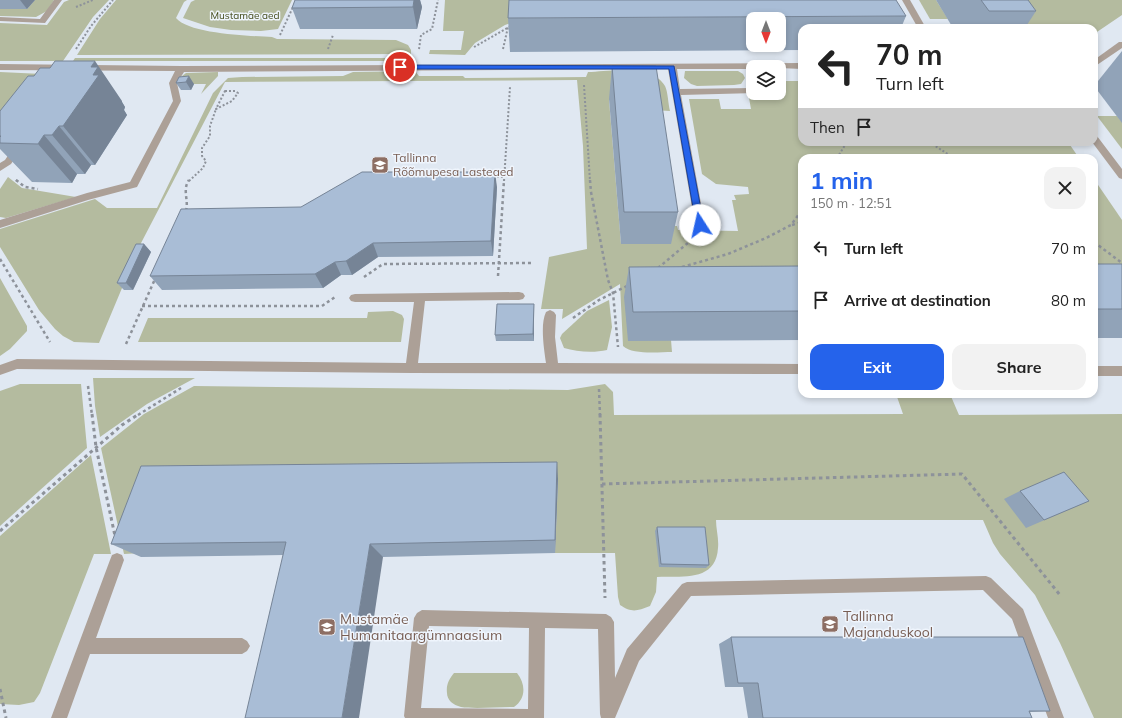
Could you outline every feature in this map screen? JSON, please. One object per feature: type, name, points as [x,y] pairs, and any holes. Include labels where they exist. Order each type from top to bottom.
[{"type":"street","points":[[0,19],[42,21],[58,0]]},
{"type":"street","points":[[906,0],[920,24]]},
{"type":"street","points":[[1098,61],[1122,44]]},
{"type":"street","points":[[0,66],[181,69],[746,67]]},
{"type":"street","points":[[786,66],[798,66]]},
{"type":"street","points":[[672,67],[700,225]]},
{"type":"street","points":[[63,80],[71,68]]},
{"type":"street","points":[[0,224],[86,197],[134,185],[177,101],[173,83],[181,69]]},
{"type":"street","points":[[676,92],[746,91]]},
{"type":"street","points":[[0,168],[8,162],[24,138]]},
{"type":"street","points":[[1098,143],[1122,176]]},
{"type":"street","points":[[355,298],[519,296]]},
{"type":"street","points":[[411,368],[420,297]]},
{"type":"street","points":[[550,315],[549,337],[552,368]]},
{"type":"street","points":[[0,370],[17,364],[411,368],[798,369]]},
{"type":"street","points":[[1098,371],[1122,371]]},
{"type":"street","points":[[59,718],[117,560]]},
{"type":"street","points":[[608,716],[633,655],[687,589],[986,583],[1018,614],[1056,718]]},
{"type":"street","points":[[537,620],[536,718],[412,716],[422,618],[537,620],[606,622],[608,716]]},
{"type":"street","points":[[86,646],[242,646]]},
{"type":"path","points":[[72,54],[91,26],[113,0]]},
{"type":"path","points":[[416,67],[421,35],[432,29],[438,0]]},
{"type":"path","points":[[280,35],[293,7]]},
{"type":"path","points":[[504,54],[503,49],[508,27],[513,21]]},
{"type":"path","points":[[471,52],[474,47],[485,40],[508,27],[515,25]]},
{"type":"path","points":[[326,52],[333,35]]},
{"type":"path","points":[[584,83],[591,192],[608,280],[613,293],[619,368]]},
{"type":"path","points":[[496,296],[510,84]]},
{"type":"path","points":[[185,214],[188,207],[185,191],[186,185],[205,166],[206,160],[202,156],[202,148],[210,136],[210,126],[216,109],[225,91],[234,91],[238,93],[237,97],[229,103],[216,109]]},
{"type":"path","points":[[935,146],[948,154]]},
{"type":"path","points":[[489,177],[504,177]]},
{"type":"path","points":[[15,179],[25,187],[40,190]]},
{"type":"path","points":[[791,225],[798,215]]},
{"type":"path","points":[[677,268],[728,254],[798,223]]},
{"type":"path","points":[[655,270],[690,241],[696,229],[700,225]]},
{"type":"path","points":[[1098,245],[1122,263]]},
{"type":"path","points":[[0,259],[52,346]]},
{"type":"path","points":[[126,346],[156,276]]},
{"type":"path","points":[[549,337],[599,300],[632,283]]},
{"type":"path","points":[[598,368],[606,622]]},
{"type":"path","points":[[87,380],[96,447],[119,555],[117,560]]},
{"type":"path","points":[[0,531],[122,425],[182,388]]},
{"type":"path","points":[[602,484],[962,474],[1060,595]]},
{"type":"path","points":[[0,689],[6,718]]},
{"type":"green space","points":[[35,0],[54,0],[47,11],[36,17],[0,16],[0,9],[27,9]]},
{"type":"green space","points":[[69,0],[109,0],[93,17],[63,61],[0,61],[0,23],[47,25],[64,2]]},
{"type":"green space","points":[[116,0],[187,0],[184,2],[176,18],[194,28],[207,31],[236,35],[272,37],[277,39],[396,40],[408,45],[411,50],[411,54],[77,55],[100,19]]},
{"type":"green space","name":"Mustamäe aed","points":[[195,0],[292,0],[278,29],[261,31],[231,30],[210,27],[183,18],[191,2]]},
{"type":"green space","points":[[445,0],[544,0],[524,18],[505,25],[475,43],[465,55],[429,54],[430,50],[461,50],[464,31],[443,31]]},
{"type":"green space","points":[[919,0],[936,0],[948,19],[930,19]]},
{"type":"green space","points":[[978,0],[1122,0],[1122,15],[1098,31],[1098,24],[994,24]]},
{"type":"green space","points":[[75,58],[409,58],[406,61],[73,61]]},
{"type":"green space","points":[[618,70],[630,70],[651,74],[659,79],[665,86],[670,111],[653,110],[609,100],[621,244],[669,226],[677,226],[678,230],[738,231],[732,200],[736,200],[734,195],[749,194],[748,187],[716,184],[702,174],[689,99],[719,99],[721,109],[751,109],[749,100],[786,100],[786,81],[798,81],[798,146],[1071,146],[1076,154],[798,154],[798,297],[671,340],[672,352],[639,352],[627,349],[623,346],[620,284],[562,319],[563,309],[541,309],[549,257],[587,249],[583,146],[577,80],[225,82],[140,245],[99,343],[74,342],[63,336],[39,310],[0,247],[0,229],[95,199],[107,208],[157,208],[213,93],[228,78],[343,76],[353,72],[415,71],[419,76],[463,76],[465,78],[586,77],[588,72]]},
{"type":"green space","points":[[685,71],[738,71],[743,74],[745,78],[741,84],[697,86],[691,84],[684,78]]},
{"type":"green space","points":[[0,72],[42,74],[0,145]]},
{"type":"green space","points":[[218,72],[218,76],[201,94],[206,84],[184,84],[179,82],[182,76],[186,73]]},
{"type":"green space","points":[[1098,116],[1117,116],[1122,122],[1122,149]]},
{"type":"green space","points":[[8,177],[22,188],[76,197],[6,218],[0,217],[0,189]]},
{"type":"green space","points":[[1098,185],[1122,220],[1122,294],[1098,294]]},
{"type":"green space","points":[[0,278],[27,326],[27,331],[10,349],[0,356]]},
{"type":"green space","points":[[609,300],[612,327],[607,350],[586,352],[564,348],[560,338],[562,334],[587,311]]},
{"type":"green space","points":[[393,311],[402,315],[404,319],[401,342],[138,342],[148,318],[367,318],[368,312]]},
{"type":"green space","points":[[93,378],[195,378],[147,404],[100,437],[95,406]]},
{"type":"green space","points":[[20,384],[81,384],[87,448],[0,526],[0,391]]},
{"type":"green space","points":[[605,384],[613,392],[614,415],[903,414],[897,398],[952,398],[959,415],[1122,414],[1122,718],[1094,718],[1060,643],[1035,595],[1000,554],[993,543],[983,520],[716,520],[718,548],[716,559],[711,567],[696,575],[657,577],[656,592],[650,606],[635,610],[628,609],[620,605],[618,597],[615,553],[555,553],[558,479],[142,553],[124,554],[101,448],[144,414],[194,386],[568,390]]},
{"type":"green space","points":[[91,455],[111,554],[94,554],[40,693],[34,702],[19,705],[0,704],[0,536]]},
{"type":"green space","points":[[454,673],[517,673],[522,682],[523,696],[514,707],[473,708],[458,706],[453,704],[447,696],[447,685]]},
{"type":"building","points":[[295,0],[414,0],[413,7],[292,8]]},
{"type":"building","points":[[509,0],[896,0],[906,16],[786,17],[786,12],[746,12],[746,17],[508,18]]},
{"type":"building","points":[[981,0],[1028,0],[1036,11],[989,11]]},
{"type":"building","points":[[55,61],[95,61],[91,67],[98,67],[93,75],[99,75],[63,126],[59,126],[52,135],[44,135],[38,144],[0,143],[0,111],[28,76],[34,76],[40,68],[50,68]]},
{"type":"building","points":[[612,66],[656,66],[678,212],[624,212]]},
{"type":"building","points":[[189,76],[186,82],[176,83],[179,77]]},
{"type":"building","points":[[362,172],[495,172],[491,241],[373,243],[346,261],[335,262],[315,274],[150,276],[181,209],[301,207]]},
{"type":"building","points":[[136,244],[144,244],[126,283],[117,283]]},
{"type":"building","points":[[1098,264],[1122,264],[1122,309],[1098,309]]},
{"type":"building","points":[[798,266],[798,311],[633,312],[629,267]]},
{"type":"building","points":[[497,304],[534,304],[533,334],[495,335]]},
{"type":"building","name":"Mustamäe Humanitaargümnaasium","points":[[557,462],[555,540],[370,544],[342,718],[245,718],[286,542],[111,544],[141,466]]},
{"type":"building","points":[[1064,472],[1089,501],[1044,520],[1020,491]]},
{"type":"building","points":[[657,527],[705,527],[709,565],[661,564]]},
{"type":"building","name":"Tallinna Majanduskool","points":[[731,637],[1023,637],[1050,711],[1029,711],[1032,718],[763,718],[758,683],[738,683]]},
{"type":"place","name":"Tallinna Rõõmupesa Lasteaed","points":[[380,165]]},
{"type":"place","name":"Tallinna Majanduskool","points":[[830,624]]},
{"type":"place","name":"Mustamäe Humanitaargümnaasium","points":[[327,627]]},
{"type":"route","points":[[400,67],[672,67],[700,225]]}]
